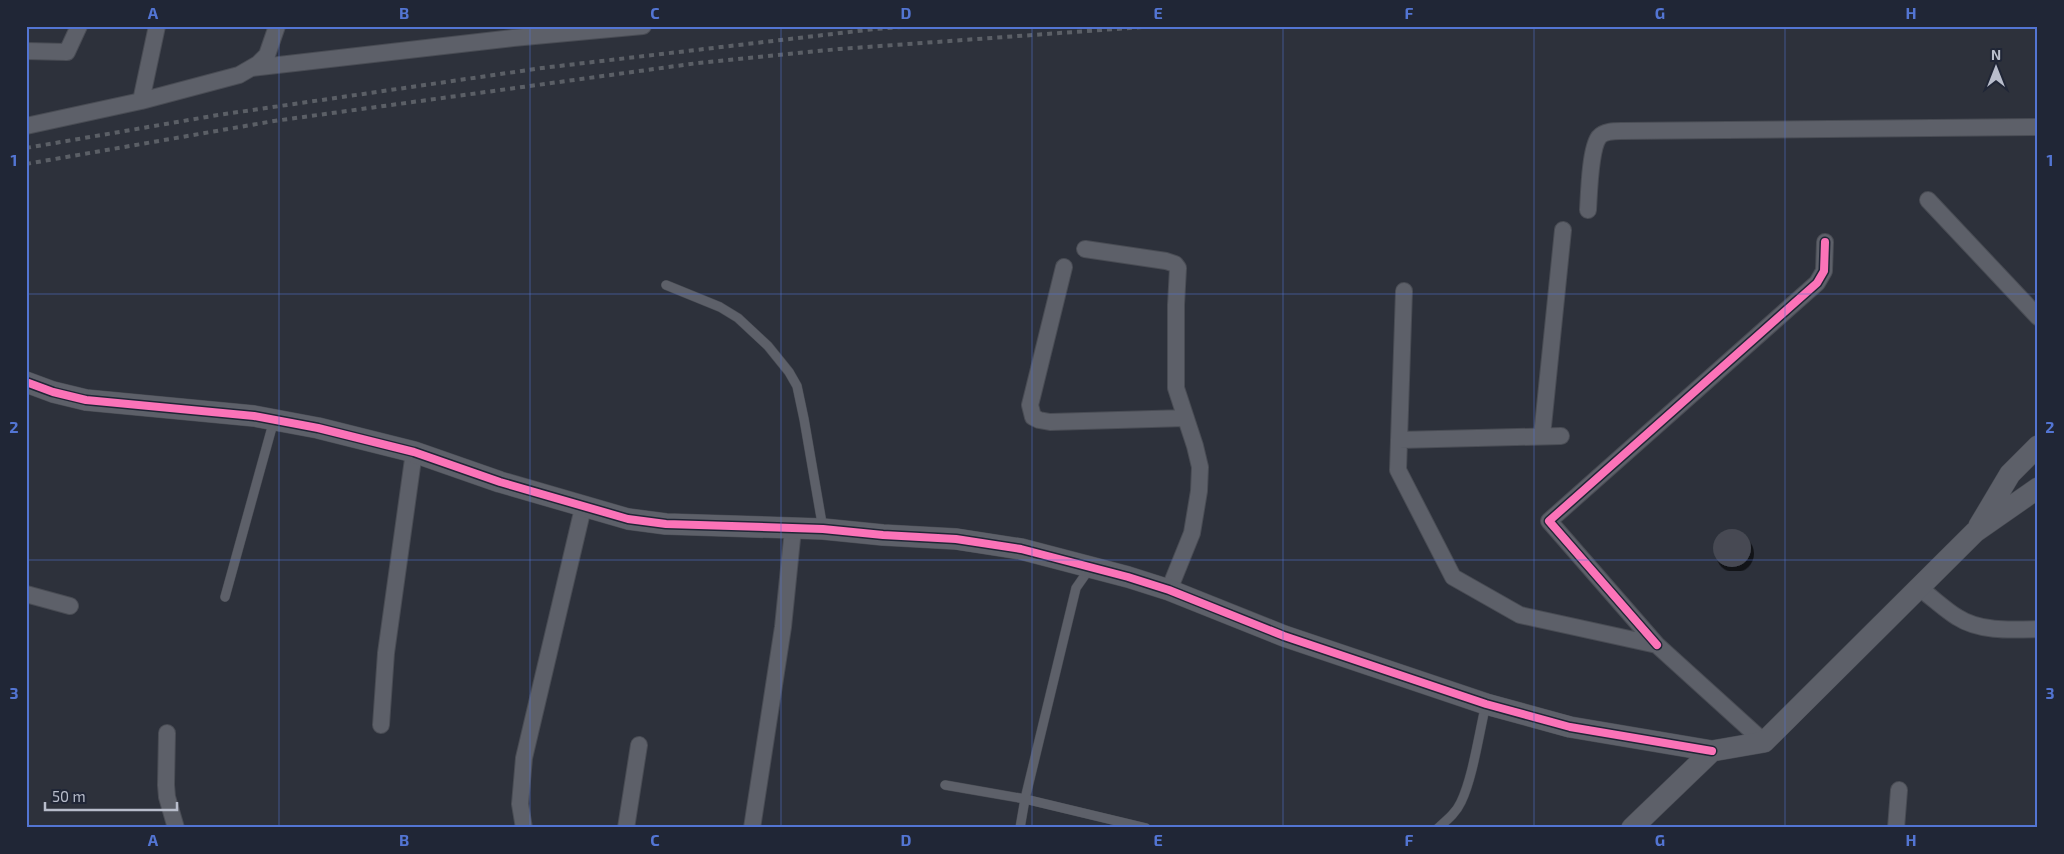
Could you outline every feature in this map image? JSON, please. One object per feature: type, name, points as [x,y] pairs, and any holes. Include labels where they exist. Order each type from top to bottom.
[{"type":"street","points":[[26,51],[68,52],[79,26]]},
{"type":"street","points":[[141,101],[157,26]]},
{"type":"street","points":[[26,126],[141,101],[239,75],[252,68],[267,55],[277,26]]},
{"type":"street","points":[[252,68],[514,32],[637,27]]},
{"type":"street","points":[[1588,210],[1591,172],[1597,142],[1600,136],[1606,132],[2038,127]]},
{"type":"street","points":[[1928,200],[2038,317]]},
{"type":"street","points":[[1542,436],[1563,230]]},
{"type":"street","points":[[1764,742],[1657,645],[1549,521],[1817,283],[1824,272],[1825,242]]},
{"type":"street","points":[[1085,249],[1166,262],[1175,264],[1178,268],[1176,388],[1200,467],[1199,492],[1192,533],[1169,590]]},
{"type":"street","points":[[1064,267],[1030,405],[1033,417],[1050,422],[1186,418]]},
{"type":"street","points":[[1404,291],[1398,470],[1453,577],[1520,615],[1657,645]]},
{"type":"street","points":[[26,382],[52,392],[86,400],[188,409],[274,420],[318,428],[414,452],[583,508],[611,516],[646,522],[823,529],[991,544],[1021,549],[1169,590],[1284,636],[1486,704],[1570,727],[1712,751],[1764,742],[1975,532],[2035,491]]},
{"type":"street","points":[[1399,440],[1561,436]]},
{"type":"street","points":[[1975,532],[2010,474],[2038,446]]},
{"type":"street","points":[[381,725],[386,653],[414,452]]},
{"type":"street","points":[[524,828],[520,804],[524,758],[583,508]]},
{"type":"street","points":[[752,828],[783,627],[794,529]]},
{"type":"street","points":[[1919,588],[1969,624],[1985,628],[2038,629]]},
{"type":"street","points":[[26,594],[70,606]]},
{"type":"street","points":[[167,733],[167,791],[176,828]]},
{"type":"street","points":[[626,828],[639,745]]},
{"type":"street","points":[[1632,828],[1712,751]]},
{"type":"street","points":[[1896,828],[1899,790]]},
{"type":"lane","points":[[666,285],[720,307],[738,318],[768,346],[789,372],[797,386],[823,529]]},
{"type":"lane","points":[[225,597],[274,420]]},
{"type":"lane","points":[[1020,828],[1076,588],[1090,568]]},
{"type":"lane","points":[[1438,828],[1452,816],[1463,796],[1486,704]]},
{"type":"lane","points":[[945,785],[1025,800],[1146,828]]},
{"type":"building","points":[[1732,529],[1745,535],[1751,548],[1745,561],[1732,567],[1719,561],[1713,548],[1719,535]]},
{"type":"railway","points":[[26,148],[218,115],[542,68],[915,26]]},
{"type":"railway","points":[[26,164],[274,121],[698,63],[839,49],[1157,26]]},
{"type":"cycle path","points":[[1657,645],[1549,521],[1817,283],[1824,271],[1825,242]]},
{"type":"cycle path","points":[[26,382],[53,392],[86,400],[254,416],[318,428],[414,452],[500,482],[628,519],[666,524],[823,529],[956,539],[1021,549],[1128,577],[1169,590],[1284,636],[1486,704],[1570,727],[1712,751]]}]
